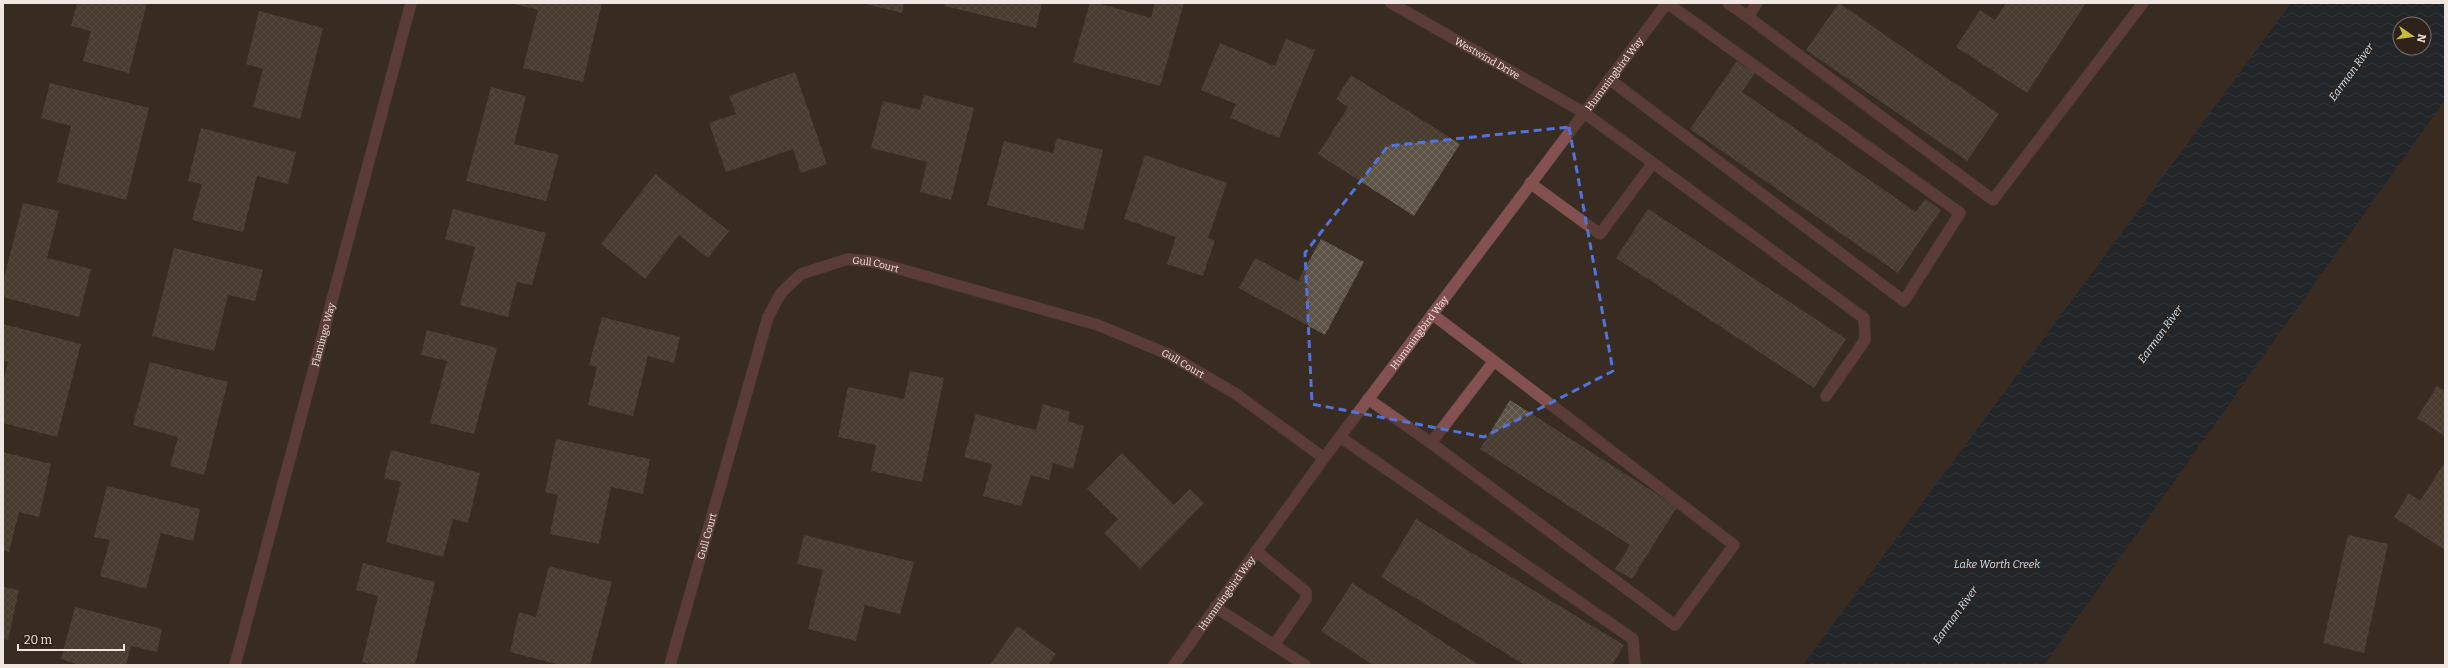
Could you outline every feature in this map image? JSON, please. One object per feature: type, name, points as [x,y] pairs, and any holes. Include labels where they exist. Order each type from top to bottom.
[{"type":"street","name":"Flamingo Way","points":[[235,665],[411,3]]},
{"type":"street","name":"Westwind Drive","points":[[1391,3],[1584,112],[1864,318],[1864,340],[1826,396]]},
{"type":"street","name":"Hummingbird Way","points":[[1174,665],[1324,458],[1667,3]]},
{"type":"street","points":[[1609,78],[1904,301],[1960,213],[1667,3]]},
{"type":"street","points":[[1728,3],[1993,200],[2143,3]]},
{"type":"street","points":[[1748,17],[1757,3]]},
{"type":"street","points":[[1530,183],[1600,234],[1653,163]]},
{"type":"street","name":"Gull Court","points":[[670,665],[768,317],[781,293],[801,274],[848,259],[875,262],[1098,325],[1170,355],[1236,394],[1324,458]]},
{"type":"street","points":[[1368,399],[1431,443],[1675,625],[1734,544],[1432,314]]},
{"type":"street","points":[[1431,443],[1494,361]]},
{"type":"street","points":[[1340,437],[1633,639],[1635,665]]},
{"type":"street","points":[[1256,551],[1306,592],[1306,599],[1274,645]]},
{"type":"street","points":[[1215,607],[1305,665]]},
{"type":"highlighted area","points":[[1569,127],[1613,371],[1484,437],[1312,404],[1305,253],[1388,146]]},
{"type":"water","name":"Lake Worth Creek","points":[[2291,3],[2445,3],[2445,100],[2044,665],[1803,665]]},
{"type":"building","points":[[77,3],[147,3],[129,73],[83,61],[91,31],[71,26]]},
{"type":"building","points":[[511,3],[602,3],[583,82],[523,68],[538,10]]},
{"type":"building","points":[[862,3],[904,3],[902,13]]},
{"type":"building","points":[[945,3],[1042,3],[1036,28],[945,6]]},
{"type":"building","points":[[1090,3],[1097,3],[1151,18],[1155,3],[1184,3],[1160,86],[1073,62]]},
{"type":"building","points":[[1839,3],[1999,114],[1967,161],[1806,50]]},
{"type":"building","points":[[2006,3],[2086,3],[2027,93],[1956,47],[1980,10],[1995,20]]},
{"type":"building","points":[[259,11],[323,28],[300,119],[253,107],[263,69],[246,64]]},
{"type":"building","points":[[1286,39],[1315,50],[1279,138],[1230,118],[1236,104],[1201,90],[1220,43],[1275,66]]},
{"type":"building","points":[[1737,61],[1755,73],[1742,92],[1916,212],[1925,199],[1941,210],[1898,273],[1690,129]]},
{"type":"building","points":[[795,72],[827,164],[801,173],[793,149],[726,172],[709,123],[736,114],[729,96]]},
{"type":"building","points":[[1351,75],[1460,144],[1414,216],[1318,154],[1348,107],[1336,99]]},
{"type":"building","points":[[50,83],[149,108],[126,200],[57,182],[71,126],[41,118]]},
{"type":"building","points":[[491,87],[526,96],[514,144],[559,155],[546,201],[466,181]]},
{"type":"building","points":[[924,95],[974,108],[951,200],[920,192],[927,162],[871,148],[883,101],[920,110]]},
{"type":"building","points":[[201,128],[296,152],[288,184],[257,176],[243,232],[192,220],[202,184],[188,181]]},
{"type":"building","points":[[1057,138],[1103,150],[1083,230],[987,205],[1004,141],[1053,153]]},
{"type":"building","points":[[1145,155],[1227,183],[1208,238],[1215,240],[1203,276],[1167,264],[1176,237],[1124,219]]},
{"type":"building","points":[[655,174],[729,231],[708,258],[679,235],[645,279],[601,244]]},
{"type":"building","points":[[23,203],[59,211],[47,258],[91,269],[79,317],[3,297],[3,282]]},
{"type":"building","points":[[453,209],[546,233],[532,285],[517,282],[508,317],[460,305],[475,247],[445,239]]},
{"type":"building","points":[[1648,209],[1846,339],[1814,388],[1616,258]]},
{"type":"building","points":[[1321,239],[1364,262],[1325,335],[1239,288],[1255,258],[1298,281]]},
{"type":"building","points":[[174,248],[263,270],[255,301],[228,295],[214,351],[152,336]]},
{"type":"building","points":[[602,317],[680,337],[674,363],[648,356],[633,416],[588,405],[597,367],[589,365]]},
{"type":"building","points":[[3,324],[81,344],[57,437],[3,423],[3,381],[8,362],[3,361]]},
{"type":"building","points":[[427,330],[497,348],[474,434],[430,423],[447,361],[421,355]]},
{"type":"building","points":[[150,362],[228,382],[204,475],[170,466],[178,437],[133,425]]},
{"type":"building","points":[[910,371],[944,378],[922,482],[871,471],[876,445],[838,437],[848,387],[904,399]]},
{"type":"building","points":[[2437,386],[2445,391],[2445,436],[2417,418]]},
{"type":"building","points":[[1510,400],[1677,507],[1632,579],[1615,569],[1630,545],[1480,449]]},
{"type":"building","points":[[1043,404],[1070,412],[1068,421],[1084,426],[1073,469],[1053,463],[1049,480],[1031,475],[1021,506],[983,496],[992,464],[964,457],[976,414],[1036,430]]},
{"type":"building","points":[[556,439],[650,459],[643,494],[611,487],[599,544],[550,534],[558,495],[545,492]]},
{"type":"building","points":[[391,450],[480,473],[468,523],[453,519],[443,557],[386,542],[401,482],[384,478]]},
{"type":"building","points":[[3,452],[51,464],[39,517],[19,512],[9,552],[3,550]]},
{"type":"building","points":[[1122,453],[1174,505],[1190,489],[1204,503],[1140,569],[1104,533],[1118,519],[1087,489]]},
{"type":"building","points":[[2445,462],[2445,550],[2394,517],[2409,493],[2420,501]]},
{"type":"building","points":[[107,486],[200,509],[193,541],[161,533],[146,589],[100,576],[110,540],[94,537]]},
{"type":"building","points":[[1416,519],[1624,645],[1612,665],[1525,665],[1381,577]]},
{"type":"building","points":[[804,535],[914,562],[900,614],[865,605],[856,641],[808,629],[823,570],[797,564]]},
{"type":"building","points":[[2348,535],[2388,544],[2364,653],[2323,643]]},
{"type":"building","points":[[363,563],[435,582],[415,665],[375,665],[362,662],[378,596],[356,590]]},
{"type":"building","points":[[549,566],[612,582],[590,665],[560,665],[510,652],[519,612],[536,617]]},
{"type":"building","points":[[1352,583],[1479,665],[1373,665],[1321,631]]},
{"type":"building","points":[[3,587],[19,590],[8,640],[3,639]]},
{"type":"building","points":[[75,607],[162,629],[157,652],[131,646],[126,665],[79,665],[61,659]]},
{"type":"building","points":[[1017,626],[1056,654],[1048,665],[990,665]]},
{"type":"water label","name":"Earman River","points":[[2351,72]]},
{"type":"water label","name":"Earman River","points":[[2160,334]]},
{"type":"water label","name":"Earman River","points":[[1955,615]]}]
